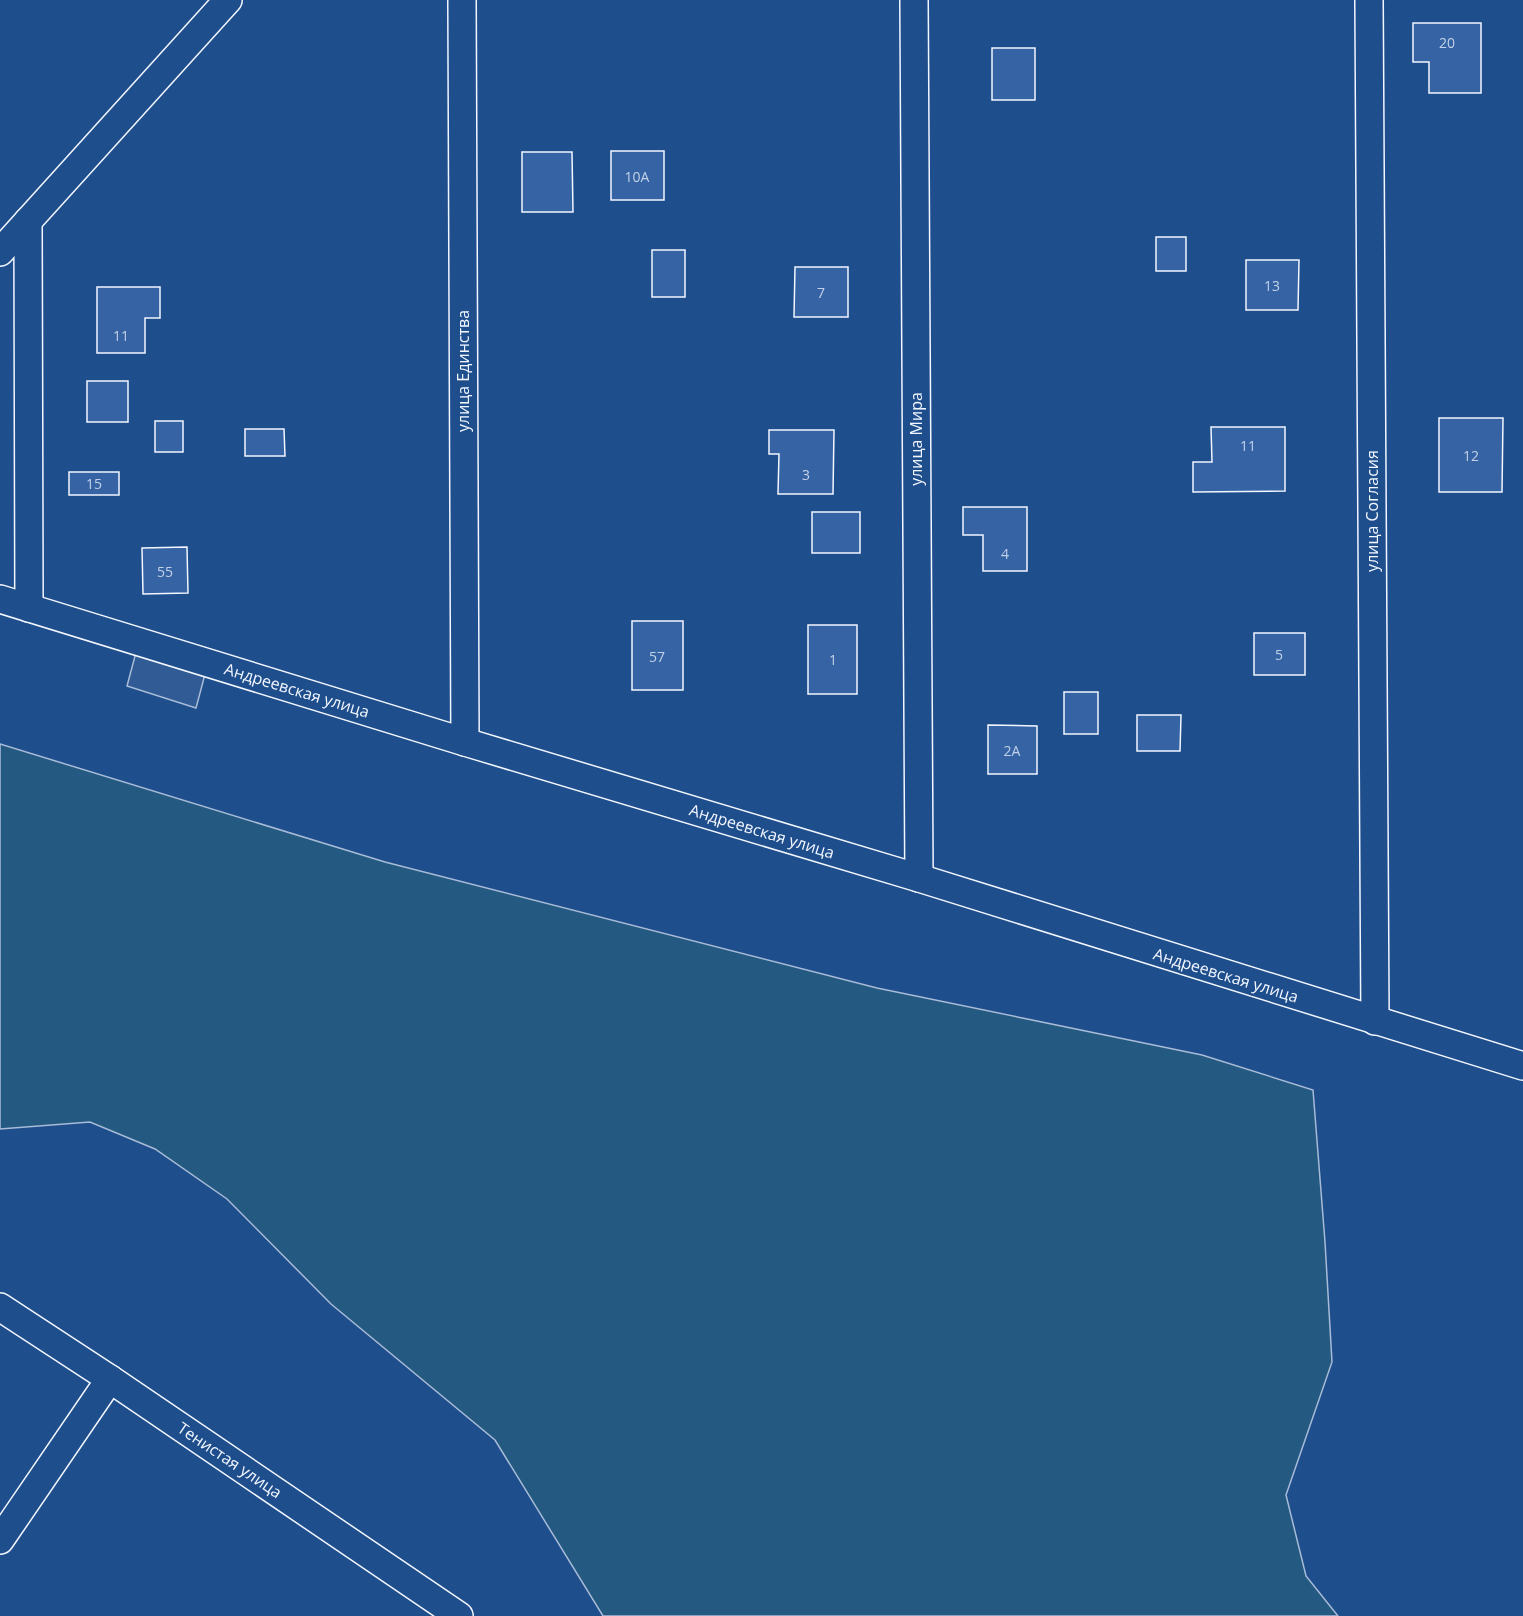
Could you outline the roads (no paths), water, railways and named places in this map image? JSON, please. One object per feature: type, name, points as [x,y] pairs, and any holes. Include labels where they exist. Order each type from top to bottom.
[{"type":"street","points":[[0,252],[228,0]]},
{"type":"street","name":"улица Единства","points":[[462,0],[465,742]]},
{"type":"street","name":"улица Мира","points":[[914,0],[919,878]]},
{"type":"street","name":"улица Согласия","points":[[1369,0],[1376,1022]]},
{"type":"street","points":[[28,220],[29,608]]},
{"type":"street","name":"Андреевская улица","points":[[0,599],[919,878],[1523,1066]]},
{"type":"street","name":"Тенистая улица","points":[[0,1307],[459,1616]]},
{"type":"street","points":[[0,1540],[110,1379]]}]
